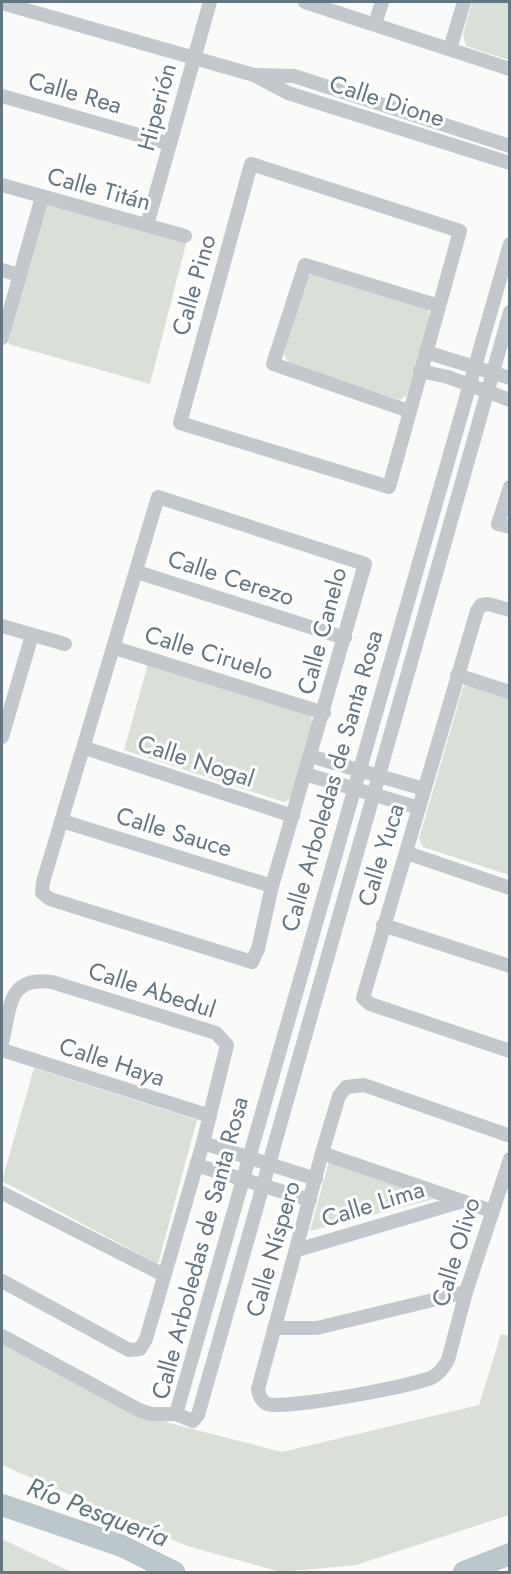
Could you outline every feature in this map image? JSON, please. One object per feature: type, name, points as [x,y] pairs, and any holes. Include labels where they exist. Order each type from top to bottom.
[{"type":"street","name":"Hiperión","points":[[147,225],[210,2]]},
{"type":"street","points":[[305,2],[510,69]]},
{"type":"street","points":[[375,24],[382,2]]},
{"type":"street","points":[[450,49],[464,2]]},
{"type":"street","name":"Calle Dione","points":[[2,3],[254,75],[288,93],[510,163]]},
{"type":"street","name":"Calle Dione","points":[[254,75],[294,76],[510,146]]},
{"type":"street","name":"Calle Rea","points":[[2,96],[170,144]]},
{"type":"street","name":"Calle Pino","points":[[251,165],[460,231],[426,352],[389,487],[180,423],[251,165]]},
{"type":"street","name":"Calle Titán","points":[[2,185],[185,236]]},
{"type":"street","points":[[2,338],[42,197]]},
{"type":"street","name":"Calle Arboledas de Santa Rosa","points":[[510,244],[483,368],[373,795],[198,1415],[193,1421],[176,1414],[247,1157],[353,788],[483,368],[510,312]]},
{"type":"street","points":[[409,411],[273,364],[305,265],[439,306]]},
{"type":"street","points":[[2,270],[19,275]]},
{"type":"street","points":[[426,352],[510,378]]},
{"type":"street","points":[[420,372],[448,377],[477,390],[510,400]]},
{"type":"street","points":[[510,488],[498,524],[510,527]]},
{"type":"street","name":"Calle Canelo","points":[[158,497],[365,564],[345,638],[272,886],[256,955],[252,962],[45,896],[42,893],[41,887],[115,648],[158,497]]},
{"type":"street","name":"Calle Cerezo","points":[[136,572],[345,638]]},
{"type":"street","name":"Calle Yuca","points":[[510,610],[488,604],[481,605],[474,619],[364,990],[365,1001],[510,1051]]},
{"type":"street","points":[[2,626],[66,644]]},
{"type":"street","points":[[2,737],[4,717],[32,635]]},
{"type":"street","name":"Calle Ciruelo","points":[[115,648],[324,713]]},
{"type":"street","points":[[457,675],[510,692]]},
{"type":"street","name":"Calle Nogal","points":[[85,748],[293,816]]},
{"type":"street","points":[[310,756],[359,768],[424,789]]},
{"type":"street","points":[[305,774],[419,808]]},
{"type":"street","name":"Calle Sauce","points":[[62,821],[272,886]]},
{"type":"street","points":[[406,853],[510,888]]},
{"type":"street","points":[[383,925],[510,966]]},
{"type":"street","name":"Calle Abedul","points":[[2,1042],[15,993],[25,982],[35,980],[52,982],[216,1033],[227,1045],[227,1054],[203,1143],[146,1339],[140,1349],[129,1350],[2,1281]]},
{"type":"street","name":"Calle Haya","points":[[2,1050],[210,1116]]},
{"type":"street","name":"Calle Níspero","points":[[448,1360],[435,1376],[426,1379],[321,1400],[276,1405],[266,1403],[259,1397],[258,1389],[322,1153],[339,1096],[346,1087],[364,1085],[510,1136]]},
{"type":"street","points":[[203,1143],[316,1179]]},
{"type":"street","points":[[322,1153],[492,1211]]},
{"type":"street","name":"Calle Olivo","points":[[448,1360],[466,1292],[510,1159]]},
{"type":"street","points":[[196,1165],[310,1200]]},
{"type":"street","points":[[2,1193],[164,1275]]},
{"type":"street","name":"Calle Lima","points":[[297,1251],[463,1201]]},
{"type":"street","points":[[274,1328],[317,1328],[466,1292]]},
{"type":"street","points":[[2,1336],[138,1410],[151,1414],[176,1414]]},
{"type":"shaded area","points":[[472,2],[509,2],[509,60],[466,46],[463,35]]},
{"type":"shaded area","points":[[46,204],[187,240],[150,384],[8,344]]},
{"type":"shaded area","points":[[317,271],[428,307],[430,317],[407,395],[400,400],[289,364],[284,354],[307,277]]},
{"type":"shaded area","points":[[148,664],[308,713],[314,722],[295,796],[284,802],[124,750]]},
{"type":"shaded area","points":[[470,683],[509,696],[509,875],[423,847],[419,839],[463,687]]},
{"type":"shaded area","points":[[34,1068],[197,1120],[158,1264],[2,1181]]},
{"type":"shaded area","points":[[329,1161],[434,1199],[310,1231]]},
{"type":"shaded area","points":[[2,1330],[169,1423],[282,1452],[479,1405],[501,1334],[509,1336],[509,1515],[356,1565],[281,1572],[187,1546],[2,1465]]},
{"type":"shaded area","points":[[2,1539],[71,1572],[2,1572]]},
{"type":"waterway","name":"Río Pesquería","points":[[2,1505],[122,1546],[174,1572]]},
{"type":"waterway","name":"Río Pesquería","points":[[464,1572],[510,1554]]}]
